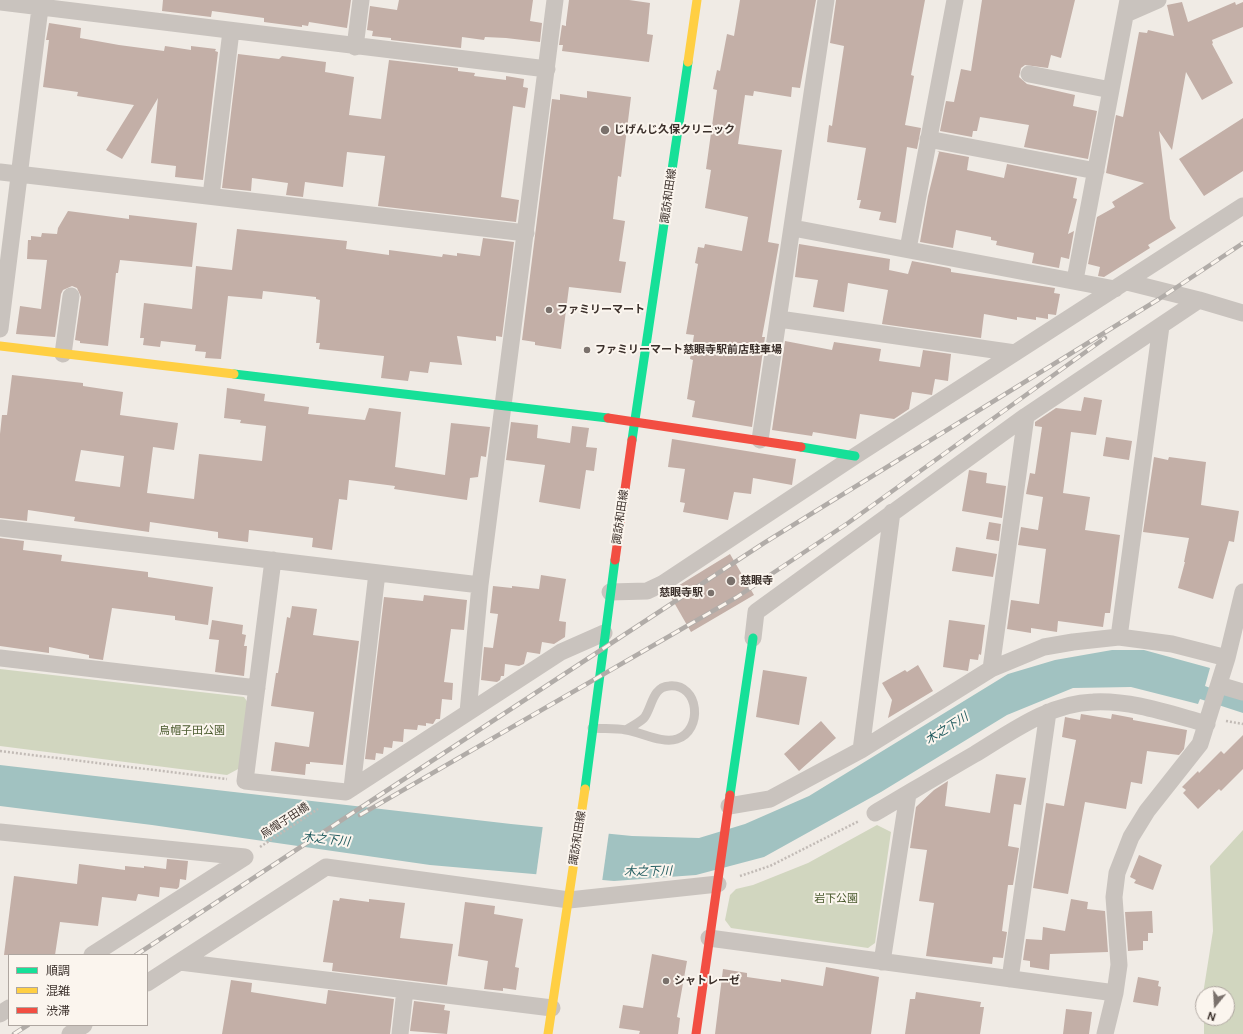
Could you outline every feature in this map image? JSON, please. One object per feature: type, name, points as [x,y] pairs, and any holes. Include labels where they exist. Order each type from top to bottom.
[{"type":"street","points":[[355,46],[361,0]]},
{"type":"street","points":[[468,712],[480,585],[556,0]]},
{"type":"street","name":"諏訪和田線","points":[[548,1034],[581,823],[604,632],[697,0]]},
{"type":"street","points":[[760,440],[826,0]]},
{"type":"street","points":[[908,249],[955,0]]},
{"type":"street","points":[[1075,280],[1127,7],[1158,0]]},
{"type":"street","points":[[0,2],[40,4],[231,31],[547,69]]},
{"type":"street","points":[[0,329],[40,4]]},
{"type":"street","points":[[211,196],[231,31]]},
{"type":"street","points":[[1029,74],[1111,90]]},
{"type":"street","points":[[928,139],[1096,171]]},
{"type":"street","points":[[0,172],[526,233]]},
{"type":"street","points":[[610,592],[647,591],[662,584],[855,456],[1243,206]]},
{"type":"street","points":[[793,228],[1075,280],[1121,285],[1199,300],[1243,313]]},
{"type":"street","points":[[63,354],[71,296]]},
{"type":"street","points":[[696,1034],[756,612],[1026,416],[1199,300]]},
{"type":"street","points":[[779,319],[1015,353]]},
{"type":"street","points":[[1119,637],[1161,326]]},
{"type":"street","points":[[0,346],[636,421],[855,456]]},
{"type":"street","points":[[991,669],[1026,416]]},
{"type":"street","points":[[861,750],[892,512]]},
{"type":"street","points":[[0,528],[480,585]]},
{"type":"street","points":[[273,560],[245,781],[346,792],[561,652],[604,632]]},
{"type":"street","points":[[352,788],[377,572]]},
{"type":"street","points":[[1105,1034],[1115,993],[1119,965],[1114,897],[1117,873],[1131,837],[1147,812],[1200,744],[1219,687],[1243,592]]},
{"type":"street","points":[[728,812],[770,799],[861,750],[991,669],[1044,648],[1073,642],[1119,637],[1172,644],[1227,658]]},
{"type":"street","points":[[0,658],[257,688]]},
{"type":"street","points":[[1219,687],[1243,692]]},
{"type":"street","points":[[875,813],[1030,721],[1048,712],[1067,706],[1093,702],[1124,704],[1208,719]]},
{"type":"street","points":[[1010,979],[1048,712]]},
{"type":"street","points":[[882,962],[908,794]]},
{"type":"street","points":[[0,832],[245,857]]},
{"type":"street","points":[[94,954],[245,857]]},
{"type":"street","points":[[148,982],[326,867],[569,894],[718,878]]},
{"type":"street","points":[[710,938],[1115,993]]},
{"type":"street","points":[[180,962],[552,1008]]},
{"type":"street","points":[[400,1034],[406,990]]},
{"type":"street","points":[[70,1034],[82,1026]]},
{"type":"lane","points":[[592,728],[626,730],[675,740],[684,736],[692,726],[695,713],[695,702],[690,694],[681,688],[669,686],[661,688],[654,697],[644,717],[626,730]]},
{"type":"path","points":[[0,751],[245,781]]},
{"type":"path","name":"烏帽子田橋","points":[[245,857],[321,807]]},
{"type":"path","points":[[718,878],[770,866],[875,813]]},
{"type":"green space","name":"烏帽子田公園","points":[[0,669],[244,697],[249,704],[240,768],[227,775],[0,746]]},
{"type":"green space","name":"岩下公園","points":[[877,825],[891,832],[875,943],[868,948],[731,928],[725,920],[730,895],[736,889],[753,885],[808,863]]},
{"type":"green space","points":[[1243,830],[1243,1034],[1204,1034],[1204,1026],[1235,1026],[1235,986],[1204,986],[1213,931],[1210,866]]},
{"type":"water","name":"木之下川","points":[[1112,650],[1144,650],[1210,668],[1205,686],[1243,700],[1243,713],[1200,699],[1198,704],[1131,687],[1073,688],[1007,715],[881,792],[764,857],[696,875],[614,881],[430,865],[152,825],[0,806],[0,765],[511,824],[632,836],[699,838],[745,824],[809,796],[1008,674],[1055,660]]},
{"type":"pier","points":[[543,825],[609,832],[602,882],[536,876]]},
{"type":"building","points":[[163,0],[351,0],[347,28],[309,22],[308,26],[302,25],[302,27],[264,22],[264,18],[212,11],[211,17],[162,11]]},
{"type":"building","points":[[399,0],[533,0],[530,21],[542,23],[540,42],[506,38],[485,37],[484,40],[462,37],[461,48],[391,40],[391,38],[372,36],[373,31],[367,30],[370,6],[397,10]]},
{"type":"building","points":[[569,0],[629,0],[650,3],[647,34],[653,35],[649,62],[562,51],[563,45],[559,45],[562,25],[566,26]]},
{"type":"building","points":[[740,0],[816,0],[800,88],[792,87],[791,97],[754,91],[753,96],[745,95],[738,144],[782,150],[768,242],[779,244],[762,337],[765,337],[752,427],[692,417],[695,401],[687,399],[693,360],[690,359],[694,335],[686,334],[698,264],[695,263],[698,247],[704,248],[705,244],[742,251],[748,217],[705,208],[711,170],[706,169],[717,90],[713,89],[717,70],[720,71],[727,34],[734,36]]},
{"type":"building","points":[[836,0],[925,0],[911,75],[914,76],[905,125],[921,128],[917,149],[907,147],[896,223],[879,220],[881,212],[859,208],[861,200],[857,200],[866,148],[827,142],[829,125],[832,126],[844,46],[830,43]]},
{"type":"building","points":[[982,0],[1075,0],[1061,58],[1051,55],[1048,68],[1025,65],[1021,68],[1019,77],[1027,84],[1075,95],[1073,106],[1097,111],[1088,159],[1024,147],[1029,125],[980,117],[977,131],[973,131],[972,137],[940,131],[946,101],[954,102],[961,69],[971,71]]},
{"type":"building","points":[[1182,2],[1188,22],[1235,2],[1236,5],[1243,2],[1243,27],[1212,40],[1212,44],[1233,83],[1202,100],[1186,72],[1172,150],[1159,131],[1170,219],[1176,228],[1148,245],[1150,248],[1104,277],[1098,276],[1100,267],[1088,264],[1097,217],[1115,207],[1112,202],[1144,183],[1106,173],[1116,115],[1123,117],[1139,32],[1147,33],[1148,30],[1174,36],[1167,5]]},
{"type":"building","points":[[49,23],[81,28],[80,38],[119,45],[164,51],[165,46],[191,50],[191,46],[216,49],[215,51],[218,52],[203,180],[175,177],[176,166],[151,163],[158,98],[122,159],[106,150],[134,105],[77,96],[78,92],[43,87],[49,40],[46,40]]},
{"type":"building","points":[[238,54],[279,59],[282,56],[326,62],[325,72],[354,77],[349,115],[381,119],[389,60],[458,68],[458,71],[475,73],[474,76],[506,80],[506,76],[524,79],[523,87],[528,88],[525,108],[513,106],[501,197],[519,200],[516,222],[378,206],[385,156],[347,152],[343,187],[305,182],[303,197],[286,195],[288,183],[252,178],[251,191],[222,188]]},
{"type":"building","points":[[587,91],[631,97],[621,177],[618,176],[613,219],[625,221],[619,261],[626,262],[621,293],[569,287],[561,349],[535,345],[535,342],[522,340],[552,99],[560,100],[560,94],[587,98]]},
{"type":"building","points":[[1243,118],[1243,171],[1204,196],[1179,159]]},
{"type":"building","points":[[937,151],[969,157],[967,170],[1004,178],[1007,164],[1077,178],[1073,198],[1077,199],[1068,234],[1074,231],[1069,259],[1061,257],[1059,268],[1032,263],[1034,253],[996,245],[997,241],[991,240],[991,237],[956,230],[953,248],[920,242],[928,196],[939,152]]},
{"type":"building","points":[[68,211],[129,219],[129,215],[197,223],[192,267],[120,260],[118,273],[116,273],[108,346],[80,343],[80,341],[75,340],[81,297],[77,288],[72,286],[63,290],[61,294],[55,337],[16,334],[20,306],[41,309],[47,260],[27,259],[28,240],[31,240],[31,236],[41,237],[42,233],[57,234],[58,228]]},
{"type":"building","points":[[237,229],[347,241],[346,249],[389,255],[389,250],[442,257],[443,254],[457,256],[457,253],[480,256],[483,238],[514,242],[502,337],[496,336],[496,341],[457,336],[462,365],[430,362],[428,373],[410,371],[408,381],[381,378],[384,356],[319,349],[320,343],[316,343],[320,300],[316,299],[316,297],[263,291],[262,299],[228,296],[221,359],[205,358],[206,352],[195,351],[196,345],[161,341],[160,347],[143,345],[144,338],[140,338],[144,303],[192,309],[196,266],[232,270]]},
{"type":"building","points":[[799,244],[890,259],[889,270],[908,274],[912,261],[949,268],[951,269],[951,272],[1055,288],[1054,293],[1060,294],[1056,315],[1048,314],[1048,319],[1036,317],[1036,320],[1017,317],[1017,320],[984,314],[981,338],[882,324],[888,290],[848,283],[844,312],[813,307],[818,280],[795,277]]},
{"type":"building","points":[[785,341],[832,350],[834,342],[881,349],[879,361],[920,367],[923,350],[951,354],[948,381],[935,379],[932,395],[912,392],[909,409],[894,419],[860,414],[856,439],[813,432],[812,436],[772,430]]},
{"type":"building","points":[[12,375],[83,383],[83,386],[123,392],[120,415],[178,423],[174,450],[153,447],[147,493],[194,499],[199,454],[262,461],[266,426],[240,423],[241,420],[224,418],[227,388],[265,394],[264,401],[309,407],[308,414],[365,420],[369,408],[401,412],[395,467],[445,475],[451,423],[490,427],[486,457],[481,456],[478,477],[470,478],[467,500],[394,489],[395,486],[349,480],[347,500],[339,499],[332,550],[312,547],[313,538],[249,530],[248,542],[218,538],[218,532],[150,522],[149,532],[74,521],[75,517],[28,510],[27,521],[0,518],[0,434],[2,415],[7,415]],"holes":[[[81,450],[124,456],[120,487],[75,481]]]},
{"type":"building","points":[[1084,397],[1102,400],[1096,435],[1071,432],[1063,493],[1090,497],[1085,530],[1120,535],[1110,613],[1105,613],[1103,627],[1058,621],[1057,632],[1031,628],[1031,633],[1007,629],[1011,600],[1039,604],[1046,549],[1018,545],[1021,527],[1038,530],[1043,497],[1026,494],[1030,473],[1035,474],[1042,427],[1035,426],[1035,422],[1056,408],[1081,411]]},
{"type":"building","points":[[511,422],[538,425],[537,438],[570,443],[572,426],[589,428],[586,447],[597,448],[594,471],[586,470],[580,509],[539,502],[545,465],[506,460]]},
{"type":"building","points":[[1106,437],[1132,441],[1129,460],[1103,456]]},
{"type":"building","points":[[672,439],[796,459],[792,485],[753,478],[751,494],[734,492],[728,520],[683,512],[685,503],[680,502],[685,469],[668,467]]},
{"type":"building","points":[[1154,457],[1168,460],[1169,457],[1206,462],[1201,505],[1239,511],[1234,542],[1229,541],[1213,599],[1178,588],[1185,562],[1189,538],[1143,532]]},
{"type":"building","points":[[969,470],[987,473],[986,483],[1006,486],[1002,518],[962,511]]},
{"type":"building","points":[[989,522],[1001,524],[999,541],[986,539]]},
{"type":"building","points":[[0,538],[24,541],[23,550],[62,555],[61,561],[148,572],[148,577],[213,587],[208,625],[175,620],[175,616],[112,608],[103,660],[89,658],[89,655],[49,647],[49,653],[0,646]]},
{"type":"building","points":[[956,547],[997,554],[993,577],[952,571]]},
{"type":"building","name":"慈眼寺駅","points":[[730,554],[754,595],[691,632],[668,592]]},
{"type":"building","points":[[541,575],[566,579],[559,621],[566,622],[565,637],[554,644],[542,642],[540,654],[527,652],[524,664],[519,666],[505,664],[504,676],[501,676],[500,680],[497,682],[481,680],[484,647],[493,648],[498,614],[490,613],[493,586],[512,588],[512,586],[539,589]]},
{"type":"building","points":[[424,595],[467,600],[464,630],[451,629],[444,682],[453,683],[452,700],[442,699],[440,719],[436,719],[433,724],[426,723],[426,726],[418,725],[417,730],[404,729],[403,742],[393,741],[392,748],[384,747],[383,754],[376,753],[375,760],[365,759],[384,597],[423,601]]},
{"type":"building","points":[[292,606],[317,609],[313,635],[359,641],[343,765],[310,762],[310,764],[306,764],[305,775],[271,771],[275,742],[309,747],[314,712],[271,706],[287,617],[290,618]]},
{"type":"building","points":[[212,620],[243,625],[242,634],[246,635],[244,646],[247,646],[244,676],[215,672],[219,640],[209,639]]},
{"type":"building","points":[[949,620],[985,625],[981,655],[979,654],[978,660],[970,659],[968,671],[943,667]]},
{"type":"building","points":[[918,665],[933,691],[888,718],[892,700],[882,683],[905,670],[907,672]]},
{"type":"building","points":[[763,670],[807,677],[799,725],[756,717]]},
{"type":"building","points":[[1081,714],[1111,719],[1112,714],[1133,718],[1133,720],[1187,730],[1184,749],[1179,755],[1147,751],[1142,784],[1131,782],[1126,809],[1085,802],[1068,894],[1033,888],[1046,803],[1064,806],[1076,740],[1062,737],[1065,717],[1080,720]]},
{"type":"building","points":[[821,721],[836,738],[799,771],[784,754]]},
{"type":"building","points":[[1243,735],[1243,769],[1221,791],[1219,789],[1198,809],[1183,793],[1186,790],[1182,787],[1198,771],[1199,773],[1221,751],[1224,754]]},
{"type":"building","points":[[996,774],[1026,778],[1021,805],[1014,804],[1008,846],[1019,848],[1013,885],[1008,885],[1002,931],[1007,932],[1003,958],[993,957],[992,964],[926,956],[934,903],[919,901],[927,850],[910,848],[916,807],[934,790],[948,781],[945,806],[990,813]]},
{"type":"building","points":[[1139,855],[1162,865],[1153,890],[1134,883],[1136,880],[1130,877]]},
{"type":"building","points":[[167,859],[188,861],[186,880],[180,879],[179,887],[177,889],[160,887],[159,897],[138,894],[136,901],[102,897],[98,926],[60,922],[55,954],[4,955],[14,876],[77,884],[79,864],[125,870],[125,866],[144,868],[144,866],[166,869]]},
{"type":"building","points":[[340,898],[369,902],[369,899],[405,903],[400,938],[453,944],[447,985],[332,971],[333,963],[323,962],[333,900],[339,901]]},
{"type":"building","points":[[1071,899],[1088,902],[1087,909],[1105,911],[1108,952],[1050,954],[1049,970],[1030,967],[1030,961],[1023,960],[1026,939],[1042,940],[1043,927],[1065,931]]},
{"type":"building","points":[[465,902],[495,906],[494,914],[523,919],[515,967],[519,968],[516,990],[503,988],[503,991],[484,989],[488,961],[458,956]]},
{"type":"building","points":[[1152,911],[1153,933],[1148,933],[1148,941],[1143,941],[1143,950],[1128,951],[1125,912]]},
{"type":"building","points":[[652,954],[687,961],[677,1017],[680,1018],[678,1034],[639,1034],[640,1031],[619,1028],[623,1005],[643,1008]]},
{"type":"building","points":[[826,967],[879,977],[871,1034],[715,1034],[723,969],[747,973],[747,977],[781,982],[781,979],[823,986]]},
{"type":"building","points":[[1138,977],[1159,981],[1158,986],[1161,987],[1158,1006],[1133,1002]]},
{"type":"building","points":[[231,980],[252,983],[251,992],[326,1004],[328,990],[394,999],[390,1034],[222,1034]]},
{"type":"building","points":[[916,992],[981,1002],[980,1007],[984,1007],[980,1034],[905,1034],[910,999],[915,999]]},
{"type":"building","points":[[414,1001],[445,1005],[444,1010],[450,1011],[447,1034],[410,1031]]},
{"type":"building","points":[[1066,1009],[1092,1012],[1089,1034],[1063,1034]]},
{"type":"railway","points":[[138,954],[764,543],[1159,299],[1243,243]]},
{"type":"railway","points":[[360,815],[737,597],[848,523],[1105,338]]},
{"type":"railway","points":[[14,1034],[26,1026]]},
{"type":"traffic: fast","points":[[632,440],[688,62]]},
{"type":"traffic: fast","points":[[234,374],[608,418]]},
{"type":"traffic: fast","points":[[801,447],[855,456]]},
{"type":"traffic: fast","points":[[585,789],[615,560]]},
{"type":"traffic: fast","points":[[730,795],[753,638]]},
{"type":"traffic: slow","points":[[688,62],[697,0]]},
{"type":"traffic: slow","points":[[0,346],[234,374]]},
{"type":"traffic: slow","points":[[548,1034],[585,789]]},
{"type":"traffic: jam","points":[[608,418],[801,447]]},
{"type":"traffic: jam","points":[[615,560],[632,440]]},
{"type":"traffic: jam","points":[[696,1034],[730,795]]},
{"type":"place","name":"じげんじ久保クリニック","points":[[605,130]]},
{"type":"place","name":"ファミリーマート","points":[[549,310]]},
{"type":"place","name":"ファミリーマート慈眼寺駅前店駐車場","points":[[587,350]]},
{"type":"place","name":"慈眼寺","points":[[731,581]]},
{"type":"place","name":"慈眼寺駅","points":[[711,593]]},
{"type":"place","name":"シャトレーゼ","points":[[666,981]]}]
